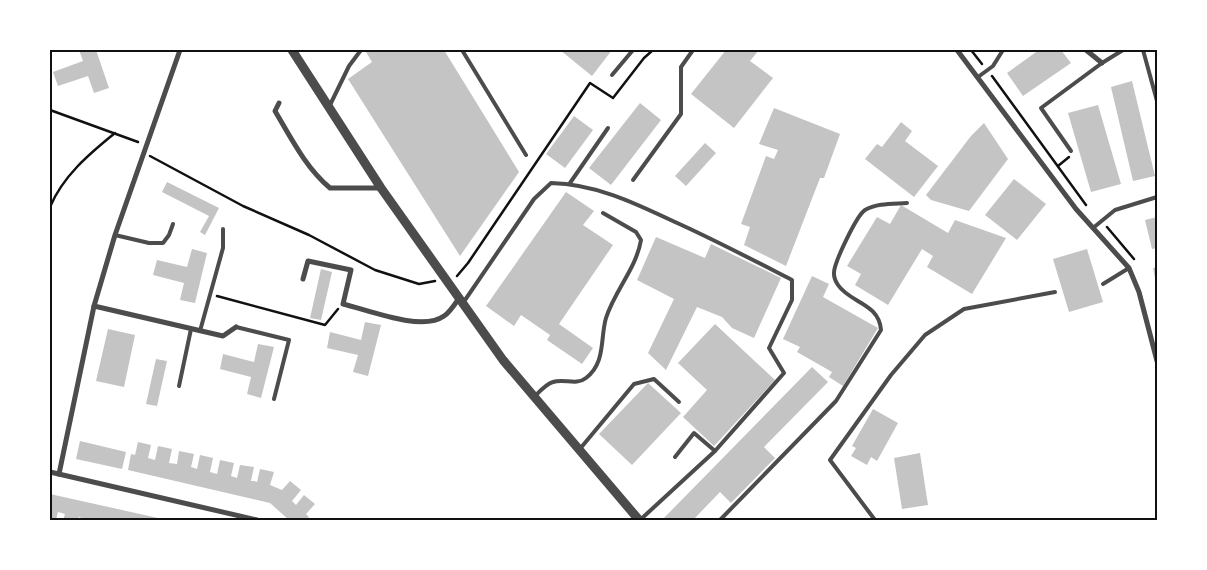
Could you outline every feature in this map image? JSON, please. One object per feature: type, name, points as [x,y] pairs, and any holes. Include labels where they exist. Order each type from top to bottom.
[{"type":"street","points":[[59,474],[94,306],[115,235],[180,50]]},
{"type":"street","points":[[292,50],[381,188],[503,360],[639,520]]},
{"type":"street","points":[[957,50],[1076,209],[1129,268],[1139,292],[1157,361]]},
{"type":"street","points":[[1086,50],[1102,63]]},
{"type":"street","points":[[279,103],[275,111],[316,177],[330,188],[381,188]]},
{"type":"street","points":[[303,279],[308,260],[351,270],[343,304],[415,322],[431,322],[445,316],[461,301]]},
{"type":"street","points":[[94,306],[223,336],[236,327]]},
{"type":"street","points":[[50,472],[257,520]]},
{"type":"lane","points":[[329,107],[349,66],[361,50]]},
{"type":"lane","points":[[462,50],[526,155]]},
{"type":"lane","points":[[612,75],[633,50]]},
{"type":"lane","points":[[633,180],[681,114],[681,67],[693,50]]},
{"type":"lane","points":[[978,78],[993,66],[1003,50]]},
{"type":"lane","points":[[1071,151],[1041,108],[1102,63],[1123,50]]},
{"type":"lane","points":[[1143,50],[1157,101]]},
{"type":"lane","points":[[570,183],[608,128]]},
{"type":"lane","points":[[461,301],[534,199],[551,183],[570,183],[616,194],[729,247],[792,280],[792,300],[769,348],[784,373],[715,452],[639,520]]},
{"type":"lane","points":[[1093,228],[1115,210],[1157,197]]},
{"type":"lane","points":[[720,520],[836,401],[874,342],[881,330],[876,314],[864,303],[843,291],[837,283],[834,274],[836,264],[863,211],[873,206],[907,203]]},
{"type":"lane","points":[[534,397],[552,382],[578,382],[585,379],[596,369],[603,343],[606,318],[633,265],[641,240],[636,232],[603,213]]},
{"type":"lane","points":[[115,235],[149,243],[163,243],[170,235],[173,224]]},
{"type":"lane","points":[[200,331],[223,248],[223,229]]},
{"type":"lane","points":[[1103,284],[1129,268]]},
{"type":"lane","points":[[875,520],[830,460],[891,375],[925,335],[964,309],[1055,292]]},
{"type":"lane","points":[[236,327],[289,340],[274,399]]},
{"type":"lane","points":[[179,386],[191,329]]},
{"type":"lane","points":[[579,450],[634,384],[654,379],[679,402]]},
{"type":"lane","points":[[675,457],[694,433],[715,452]]},
{"type":"path","points":[[449,285],[468,263],[590,83],[613,98],[638,65],[653,50]]},
{"type":"path","points":[[971,50],[981,63]]},
{"type":"path","points":[[993,78],[1089,209]]},
{"type":"path","points":[[50,110],[147,145]]},
{"type":"path","points":[[50,207],[55,196],[82,160],[115,133]]},
{"type":"path","points":[[144,153],[243,206],[309,235],[375,270],[419,284],[439,281]]},
{"type":"path","points":[[1058,166],[1069,157]]},
{"type":"path","points":[[210,294],[325,325],[343,304]]},
{"type":"building","points":[[79,50],[96,50],[109,88],[94,93],[88,76],[58,86],[53,72],[83,61]]},
{"type":"building","points":[[365,50],[444,50],[519,172],[460,256],[348,79],[372,62]]},
{"type":"building","points":[[560,50],[612,50],[592,76]]},
{"type":"building","points":[[726,50],[759,50],[750,61],[773,78],[734,128],[691,94]]},
{"type":"building","points":[[1039,50],[1061,50],[1071,63],[1023,96],[1007,73]]},
{"type":"building","points":[[1132,81],[1155,176],[1133,181],[1111,87]]},
{"type":"building","points":[[640,103],[661,120],[611,185],[589,168]]},
{"type":"building","points":[[1098,105],[1121,184],[1091,192],[1068,113]]},
{"type":"building","points":[[774,108],[840,134],[824,178],[820,178],[786,266],[744,245],[750,227],[741,224],[766,156],[774,159],[778,150],[759,144]]},
{"type":"building","points":[[574,116],[593,130],[565,168],[546,154]]},
{"type":"building","points":[[901,122],[912,131],[905,141],[938,166],[914,197],[865,159],[877,144],[882,147]]},
{"type":"building","points":[[984,123],[1008,159],[969,211],[931,200],[926,195],[971,136]]},
{"type":"building","points":[[705,143],[716,153],[686,186],[675,176]]},
{"type":"building","points":[[1014,179],[1046,204],[1017,240],[985,215]]},
{"type":"building","points":[[167,182],[219,208],[205,235],[200,232],[209,216],[162,192]]},
{"type":"building","points":[[566,192],[594,211],[583,225],[613,245],[559,324],[593,348],[582,364],[547,340],[550,335],[521,315],[514,326],[486,306]]},
{"type":"building","points":[[901,205],[948,233],[955,220],[1006,238],[972,294],[927,267],[933,256],[922,249],[888,305],[855,285],[861,274],[847,266],[877,217],[890,224]]},
{"type":"building","points":[[1157,217],[1157,248],[1152,249],[1145,220]]},
{"type":"building","points":[[656,237],[705,258],[711,244],[781,278],[754,338],[732,328],[722,317],[697,307],[666,370],[648,353],[674,299],[637,280]]},
{"type":"building","points":[[192,249],[207,253],[195,303],[180,300],[184,283],[153,275],[157,260],[187,267]]},
{"type":"building","points":[[1087,249],[1103,302],[1069,312],[1053,259]]},
{"type":"building","points":[[1157,267],[1157,283],[1156,283],[1153,268]]},
{"type":"building","points":[[321,269],[332,272],[321,320],[310,318]]},
{"type":"building","points":[[812,276],[829,284],[823,297],[878,328],[843,386],[829,377],[832,372],[797,352],[800,347],[783,339]]},
{"type":"building","points":[[365,322],[381,325],[368,376],[353,372],[358,355],[327,348],[330,332],[361,340]]},
{"type":"building","points":[[715,324],[775,380],[714,446],[683,417],[707,390],[678,363]]},
{"type":"building","points":[[108,329],[135,335],[124,387],[96,381]]},
{"type":"building","points":[[258,344],[274,347],[261,398],[247,394],[251,377],[220,369],[223,354],[254,362]]},
{"type":"building","points":[[156,359],[167,361],[157,406],[146,404]]},
{"type":"building","points":[[812,367],[828,382],[764,447],[775,458],[731,503],[720,492],[693,520],[662,520]]},
{"type":"building","points":[[648,383],[681,413],[632,465],[599,434]]},
{"type":"building","points":[[873,409],[898,423],[877,461],[871,457],[867,465],[851,456],[856,448],[852,446]]},
{"type":"building","points":[[80,441],[126,452],[122,469],[76,459]]},
{"type":"building","points":[[138,442],[151,445],[148,458],[155,460],[158,446],[172,449],[169,463],[177,464],[179,451],[194,454],[191,467],[197,469],[200,455],[213,458],[210,472],[217,474],[220,460],[234,463],[231,476],[237,478],[240,465],[254,467],[251,481],[257,482],[260,469],[274,472],[270,485],[282,490],[290,481],[301,490],[292,501],[296,505],[304,495],[315,504],[306,514],[309,517],[306,520],[289,520],[270,503],[128,470],[131,454],[135,455]]},
{"type":"building","points":[[920,453],[928,505],[902,509],[894,458]]},
{"type":"building","points":[[50,494],[165,520],[86,520],[79,517],[78,520],[63,520],[65,514],[58,512],[56,520],[50,520]]}]
